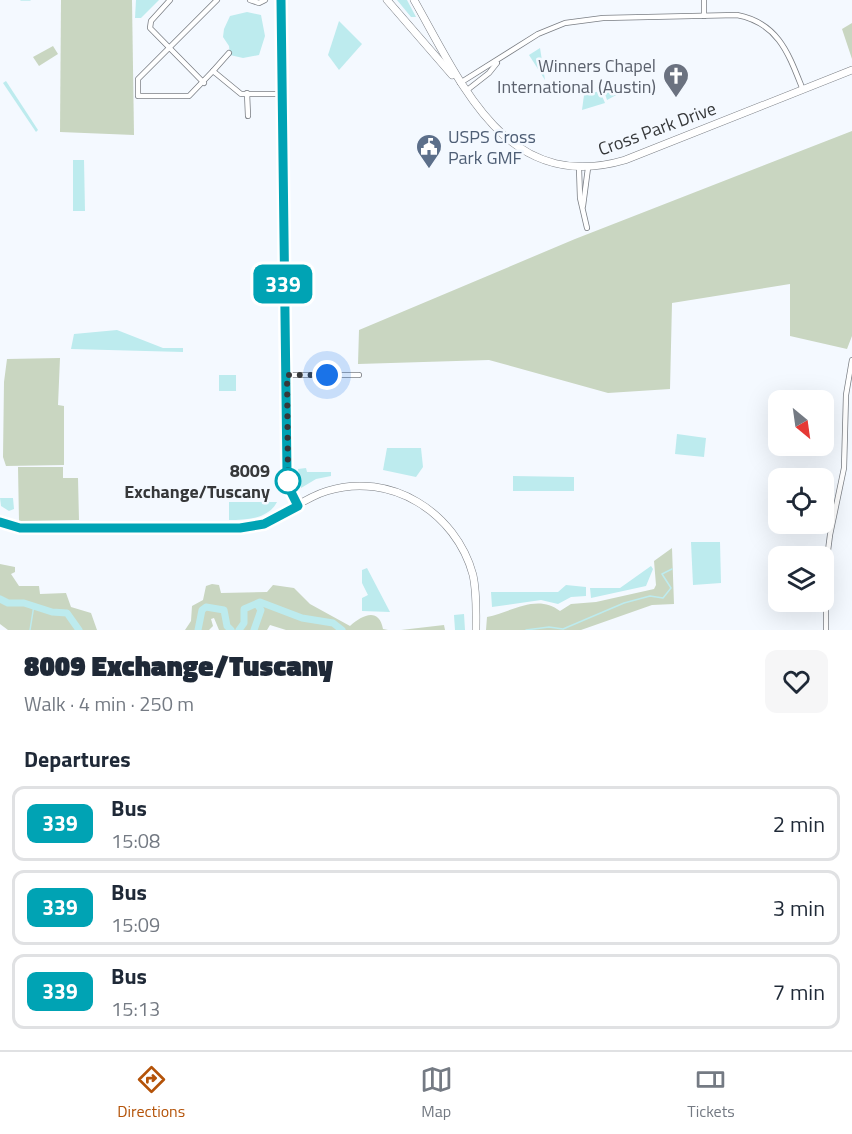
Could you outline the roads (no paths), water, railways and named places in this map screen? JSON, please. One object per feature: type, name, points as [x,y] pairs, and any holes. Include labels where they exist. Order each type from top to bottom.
[{"type":"street","points":[[170,0],[150,21],[150,28],[204,82]]},
{"type":"street","points":[[208,0],[213,5]]},
{"type":"street","points":[[218,0],[138,80],[138,96],[189,96],[229,53]]},
{"type":"street","points":[[250,0],[259,3],[265,0]]},
{"type":"street","points":[[281,0],[287,472],[291,492],[298,506]]},
{"type":"street","name":"Cross Park Drive","points":[[387,0],[460,83],[490,124],[511,144],[545,162],[579,168],[625,160],[852,70]]},
{"type":"street","name":"Cross Park Drive","points":[[414,0],[460,83]]},
{"type":"street","points":[[704,0],[704,16]]},
{"type":"street","points":[[460,83],[538,34],[566,23],[603,18],[737,15],[766,26],[787,49],[803,90]]},
{"type":"street","points":[[466,91],[489,74],[498,61]]},
{"type":"street","points":[[213,71],[241,94],[281,94]]},
{"type":"street","points":[[247,93],[248,116]]},
{"type":"street","points":[[579,168],[580,198],[587,228]]},
{"type":"street","points":[[583,206],[588,168]]},
{"type":"street","points":[[826,630],[826,566],[844,468],[846,395],[852,360]]},
{"type":"street","points":[[287,375],[359,375]]},
{"type":"street","points":[[0,522],[20,528],[240,528],[264,524],[324,492],[358,486],[388,489],[428,507],[455,537],[468,560],[476,588],[476,630]]},
{"type":"water","points":[[136,0],[159,0],[141,18],[135,18]]},
{"type":"water","points":[[397,0],[407,0],[416,17],[411,17]]},
{"type":"water","points":[[247,12],[261,15],[265,36],[259,55],[243,58],[230,55],[229,46],[223,37],[224,29],[230,16]]},
{"type":"water","points":[[339,21],[362,44],[339,70],[328,55]]},
{"type":"water","points":[[540,48],[545,80],[529,55]]},
{"type":"water","points":[[6,81],[38,130],[36,132],[3,83]]},
{"type":"water","points":[[633,86],[607,100],[604,91]]},
{"type":"water","points":[[600,91],[605,103],[582,110],[584,95]]},
{"type":"water","points":[[73,160],[84,160],[85,211],[73,211]]},
{"type":"water","points":[[117,330],[163,348],[183,348],[183,352],[71,349],[74,334]]},
{"type":"water","points":[[219,375],[236,375],[236,391],[219,391]]},
{"type":"water","points":[[677,434],[706,438],[704,457],[675,454]]},
{"type":"water","points":[[387,448],[421,448],[423,467],[416,477],[383,470]]},
{"type":"water","points":[[306,468],[307,472],[331,472],[331,476],[316,479],[301,488],[298,469]]},
{"type":"water","points":[[513,476],[574,477],[574,491],[513,491]]},
{"type":"water","points":[[0,498],[13,498],[14,509],[9,511],[1,506]]},
{"type":"water","points":[[229,502],[277,502],[263,515],[250,519],[229,520]]},
{"type":"water","points":[[691,542],[720,542],[721,583],[693,585]]},
{"type":"water","points":[[651,566],[653,569],[646,586],[591,598],[590,588],[620,588]]},
{"type":"water","points":[[367,568],[390,612],[362,611],[362,598],[368,595],[362,583],[362,570]]},
{"type":"water","points":[[566,585],[586,587],[586,596],[571,597],[558,604],[541,600],[492,607],[491,592],[558,592]]},
{"type":"water","points":[[464,614],[465,630],[455,630],[454,615]]},
{"type":"waterway","points":[[21,0],[30,0]]},
{"type":"waterway","points":[[526,630],[549,627],[563,629],[624,603],[650,596],[663,598],[671,588],[662,574],[672,569]]},
{"type":"waterway","points":[[0,599],[8,603],[24,603],[52,612],[67,613],[79,630]]},
{"type":"waterway","points":[[239,630],[244,623],[244,609],[260,602],[302,618],[333,623],[342,630]]},
{"type":"waterway","points":[[254,630],[261,610],[257,604]]},
{"type":"waterway","points":[[30,630],[34,605]]},
{"type":"waterway","points":[[198,630],[202,610],[206,607],[224,610],[227,626],[231,630]]},
{"type":"place","name":"Winners Chapel International (Austin)","points":[[676,99]]},
{"type":"place","name":"USPS Cross Park GMF","points":[[429,170]]},
{"type":"place","name":"8009 Exchange/Tuscany","points":[[288,481]]}]
